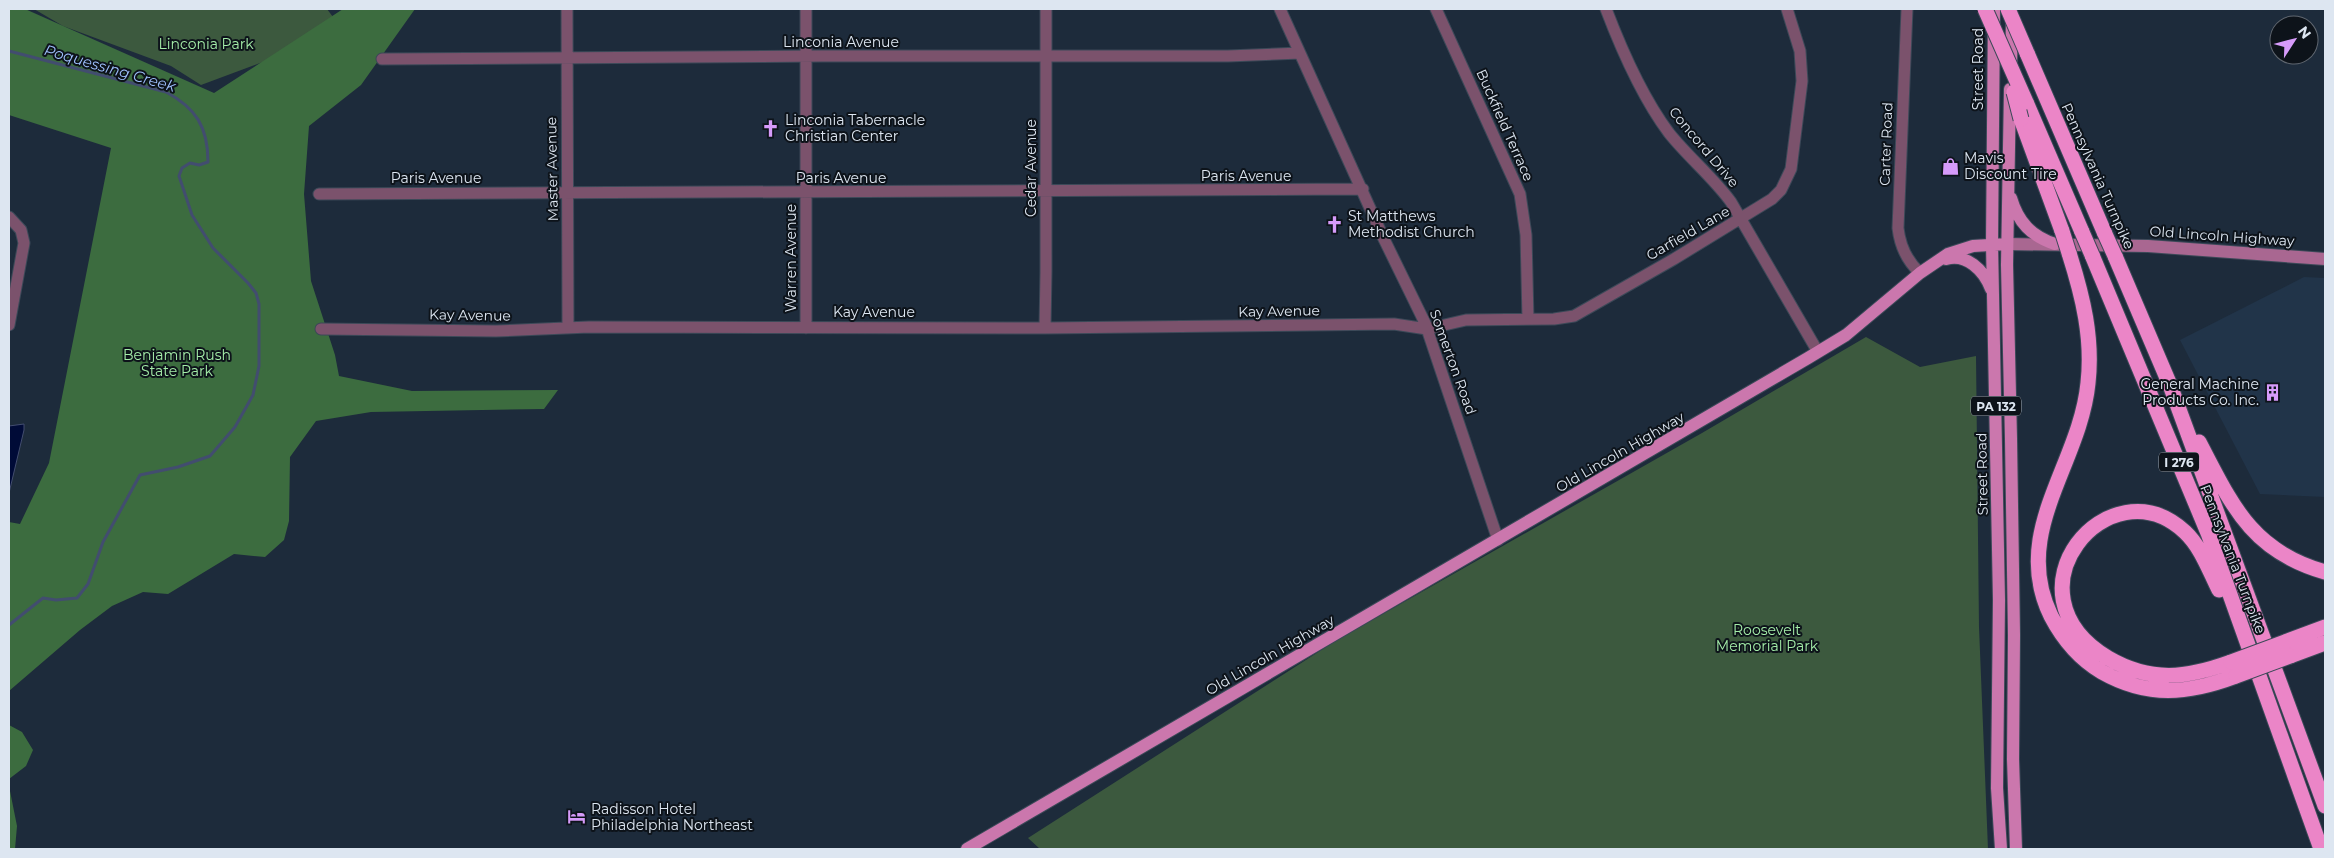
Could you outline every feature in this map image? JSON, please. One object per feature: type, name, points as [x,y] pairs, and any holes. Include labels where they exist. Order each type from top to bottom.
[{"type":"highway","name":"Pennsylvania Turnpike","points":[[1985,9],[2092,255],[2204,525],[2321,849]]},
{"type":"highway","name":"Pennsylvania Turnpike","points":[[2010,9],[2027,53],[2170,385],[2325,806]]},
{"type":"highway","points":[[2004,52],[2021,119],[2058,238],[2069,253],[2086,314],[2090,350],[2088,386],[2080,420],[2047,510],[2040,536],[2039,580],[2047,608],[2062,634],[2083,658],[2096,668],[2123,682],[2154,690],[2184,690],[2214,684],[2234,669]]},
{"type":"highway","points":[[2170,385],[2226,492],[2245,522],[2276,550],[2302,564],[2325,572]]},
{"type":"highway","points":[[2258,673],[2200,552],[2190,537],[2177,525],[2152,514],[2123,514],[2096,524],[2076,543],[2068,559],[2063,577],[2065,604],[2076,628],[2104,656],[2129,669],[2162,676],[2234,669],[2288,649],[2325,627]]},
{"type":"highway","points":[[2288,649],[2325,643]]},
{"type":"main road","name":"Street Road","points":[[1994,9],[1992,295],[1999,600],[1997,788],[2001,849]]},
{"type":"main road","name":"PA 132","points":[[2010,9],[2007,244],[2012,449],[2013,759],[2016,849]]},
{"type":"main road","points":[[2008,180],[2014,209],[2022,222],[2039,239],[2058,238]]},
{"type":"main road","name":"Old Lincoln Highway","points":[[967,849],[1818,352],[1846,335],[1920,273],[1956,250],[1992,244],[2058,238],[2325,258]]},
{"type":"main road","points":[[1934,263],[1951,257],[1968,261],[1982,273],[1992,295]]},
{"type":"street","name":"Master Avenue","points":[[568,9],[568,328]]},
{"type":"street","name":"Warren Avenue","points":[[806,9],[806,328]]},
{"type":"street","name":"Cedar Avenue","points":[[1044,328],[1046,9]]},
{"type":"street","name":"Somerton Road","points":[[1280,9],[1363,189],[1383,237],[1427,329],[1498,540]]},
{"type":"street","name":"Buckfield Terrace","points":[[1436,9],[1520,194],[1526,236],[1528,319]]},
{"type":"street","name":"Concord Drive","points":[[1606,9],[1653,109],[1669,132],[1720,188],[1818,352]]},
{"type":"street","name":"Garfield Lane","points":[[1427,329],[1466,320],[1554,319],[1574,316],[1740,220],[1772,199],[1781,190],[1792,168],[1797,135],[1801,66],[1795,32],[1787,9]]},
{"type":"street","name":"Carter Road","points":[[1907,9],[1898,228],[1902,249],[1920,273]]},
{"type":"street","name":"Linconia Avenue","points":[[382,59],[1228,56],[1300,53]]},
{"type":"street","name":"Paris Avenue","points":[[319,194],[1363,189]]},
{"type":"street","points":[[9,217],[21,230],[24,242],[9,325]]},
{"type":"street","name":"Kay Avenue","points":[[322,329],[496,331],[568,328],[1044,328],[1394,324],[1427,329]]},
{"type":"shaded area","name":"General Machine Products Co. Inc.","points":[[2304,277],[2325,278],[2325,497],[2260,494],[2180,340]]},
{"type":"green space","name":"Benjamin Rush State Park","points":[[9,9],[25,9],[214,93],[343,9],[415,9],[361,85],[309,126],[304,194],[311,281],[335,355],[339,376],[412,391],[558,390],[544,409],[371,412],[316,421],[290,457],[289,521],[284,540],[265,557],[234,554],[168,594],[143,592],[112,606],[80,630],[9,691],[9,522],[20,524],[49,463],[111,148],[9,115]]},
{"type":"green space","name":"Linconia Park","points":[[34,9],[327,9],[336,21],[263,62],[201,85],[171,66],[63,26]]},
{"type":"green space","name":"Roosevelt Memorial Park","points":[[1866,337],[1920,367],[1976,356],[1979,627],[1988,849],[1040,849],[1028,838],[1337,640],[1702,433]]},
{"type":"green space","points":[[9,725],[22,732],[33,750],[26,766],[9,779]]},
{"type":"green space","points":[[9,786],[17,826],[15,849],[9,849]]},
{"type":"water","points":[[24,424],[24,430],[9,493],[9,426]]},
{"type":"waterway","name":"Poquessing Creek","points":[[9,51],[166,92],[192,112],[203,129],[208,162],[199,165],[190,163],[182,168],[179,176],[192,215],[213,248],[256,293],[259,304],[259,366],[253,395],[235,427],[210,456],[178,467],[140,475],[103,542],[88,584],[77,598],[56,600],[43,598],[9,625]]},
{"type":"place","name":"Linconia Tabernacle Christian Center","points":[[771,128]]},
{"type":"place","name":"Mavis Discount Tire","points":[[1950,166]]},
{"type":"place","name":"St Matthews Methodist Church","points":[[1334,224]]},
{"type":"place","name":"General Machine Products Co. Inc.","points":[[2273,392]]},
{"type":"place","name":"Radisson Hotel Philadelphia Northeast","points":[[577,817]]}]
